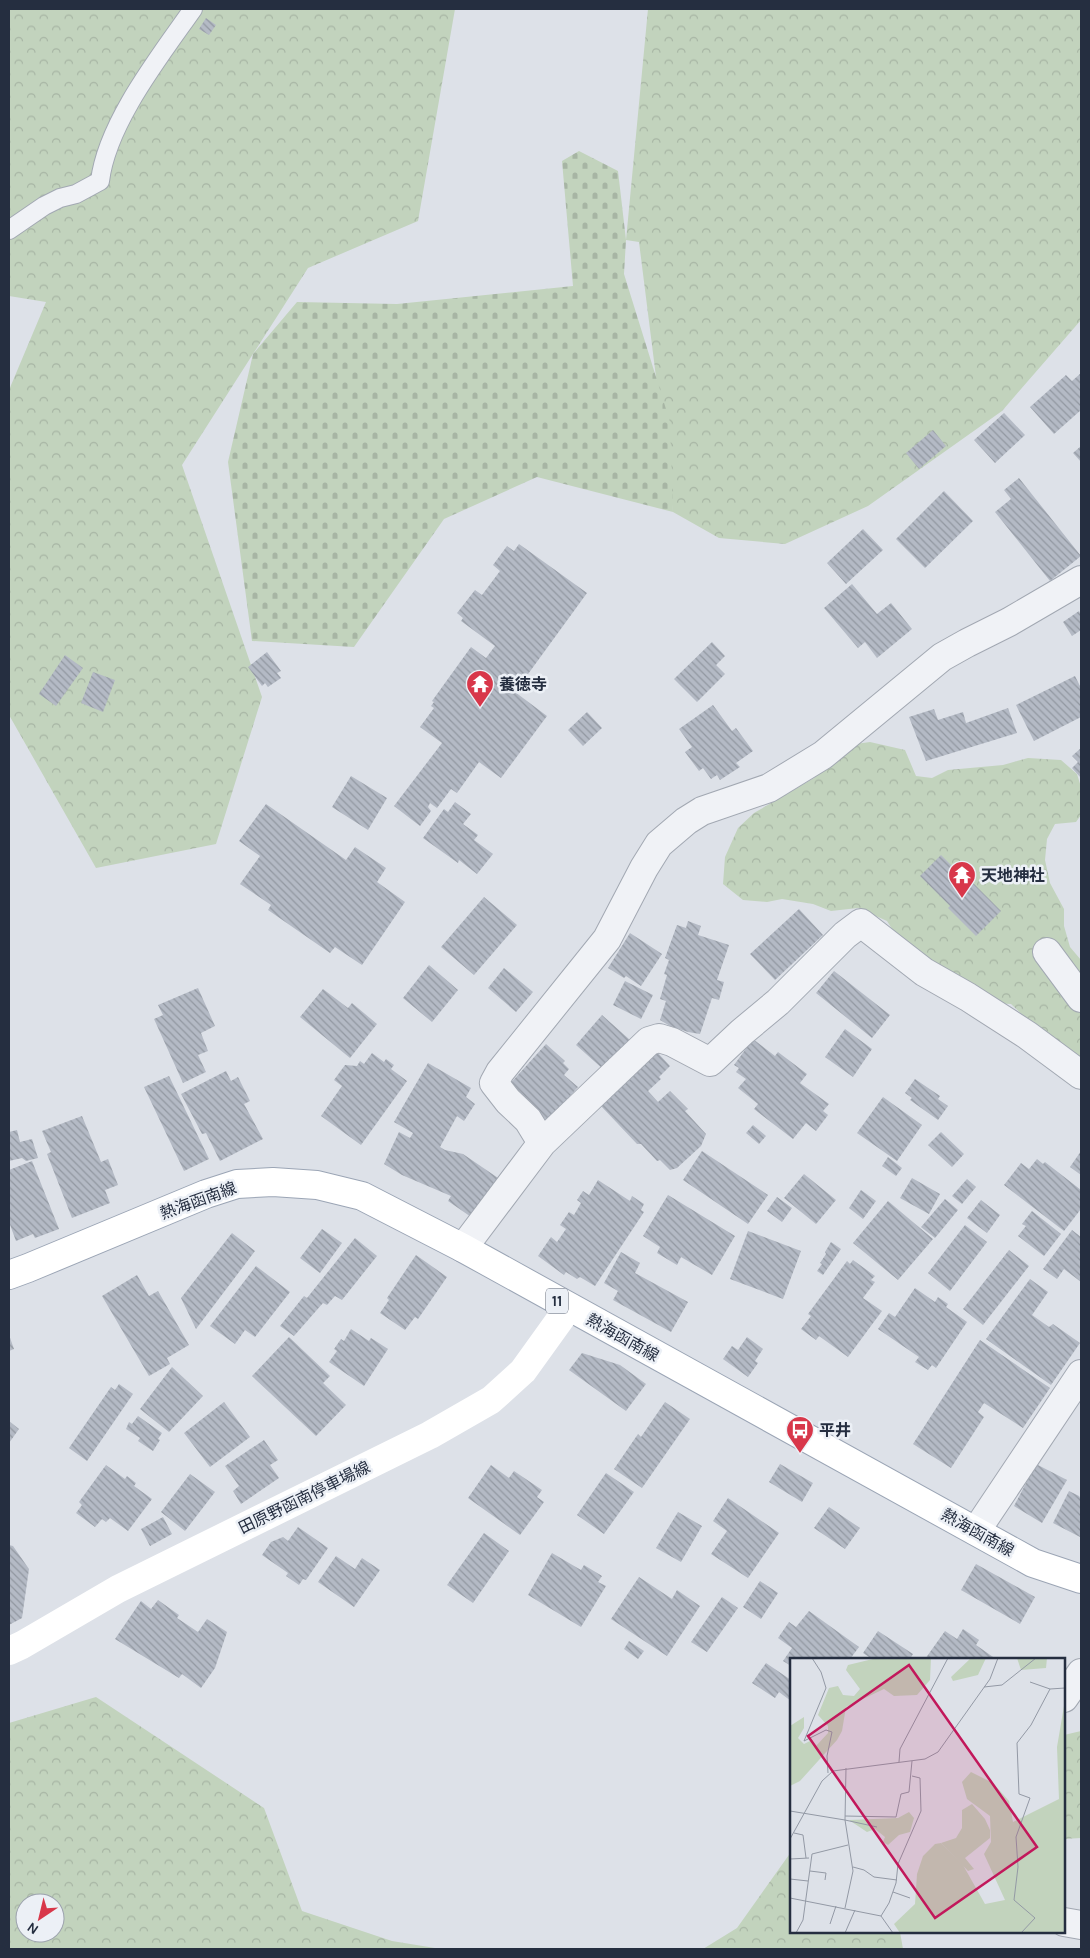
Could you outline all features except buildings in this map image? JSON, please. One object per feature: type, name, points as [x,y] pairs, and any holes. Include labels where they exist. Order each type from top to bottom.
[{"type":"main road","name":"熱海函南線","points":[[9,1275],[206,1194],[237,1184],[273,1182],[317,1185],[362,1196],[463,1248],[1034,1563],[1081,1579]]},
{"type":"main road","name":"田原野函南停車場線","points":[[9,1651],[118,1589],[430,1435],[491,1400],[523,1371],[569,1307]]},
{"type":"street","points":[[542,1143],[528,1120],[508,1101],[494,1083],[500,1072],[607,939],[644,868],[659,844],[686,821],[702,811],[768,788],[823,755],[942,657],[1018,617],[1081,580]]},
{"type":"street","points":[[463,1248],[542,1143],[649,1041],[659,1038],[672,1042],[710,1062],[778,1002],[845,935],[861,923],[924,972],[968,997],[1027,1035],[1081,1075]]},
{"type":"street","points":[[1048,952],[1081,998]]},
{"type":"street","points":[[976,1531],[1081,1374]]},
{"type":"street","points":[[1065,1697],[1081,1673]]},
{"type":"street","points":[[1065,1922],[1081,1925]]},
{"type":"lane","points":[[9,230],[44,206],[60,198],[76,194],[100,181],[101,168],[117,124],[193,9]]},
{"type":"green space","points":[[9,9],[455,9],[418,221],[308,268],[182,465],[262,697],[216,844],[96,868],[9,715],[9,390],[46,302],[9,296]]},
{"type":"green space","points":[[648,9],[1081,9],[1081,320],[1002,411],[868,506],[785,544],[719,538],[673,512],[639,242],[626,240]]},
{"type":"green space","points":[[579,151],[618,171],[626,240],[624,274],[670,422],[673,512],[537,477],[444,519],[354,647],[252,641],[228,462],[253,354],[297,302],[397,304],[573,286],[562,161]]},
{"type":"green space","points":[[870,742],[905,750],[916,776],[932,778],[948,770],[1003,765],[1028,758],[1061,760],[1077,774],[1081,787],[1081,815],[1076,822],[1055,824],[1047,839],[1045,860],[1050,883],[1064,909],[1064,926],[1070,947],[1081,960],[1081,1065],[1039,1031],[1011,1004],[990,1003],[907,953],[887,921],[858,908],[831,911],[813,904],[782,899],[767,902],[743,900],[723,884],[725,857],[738,828],[754,813],[814,778],[841,746]]},
{"type":"green space","points":[[96,1697],[264,1808],[302,1911],[392,1941],[441,1949],[9,1949],[9,1723]]},
{"type":"green space","points":[[1081,1731],[1081,1838],[1065,1839],[1065,1735]]},
{"type":"green space","points":[[790,1853],[790,1933],[900,1933],[903,1949],[703,1949],[737,1928]]},
{"type":"place","name":"養徳寺","points":[[480,708]]},
{"type":"place","name":"天地神社","points":[[962,899]]},
{"type":"place","name":"平井","points":[[800,1454]]}]
